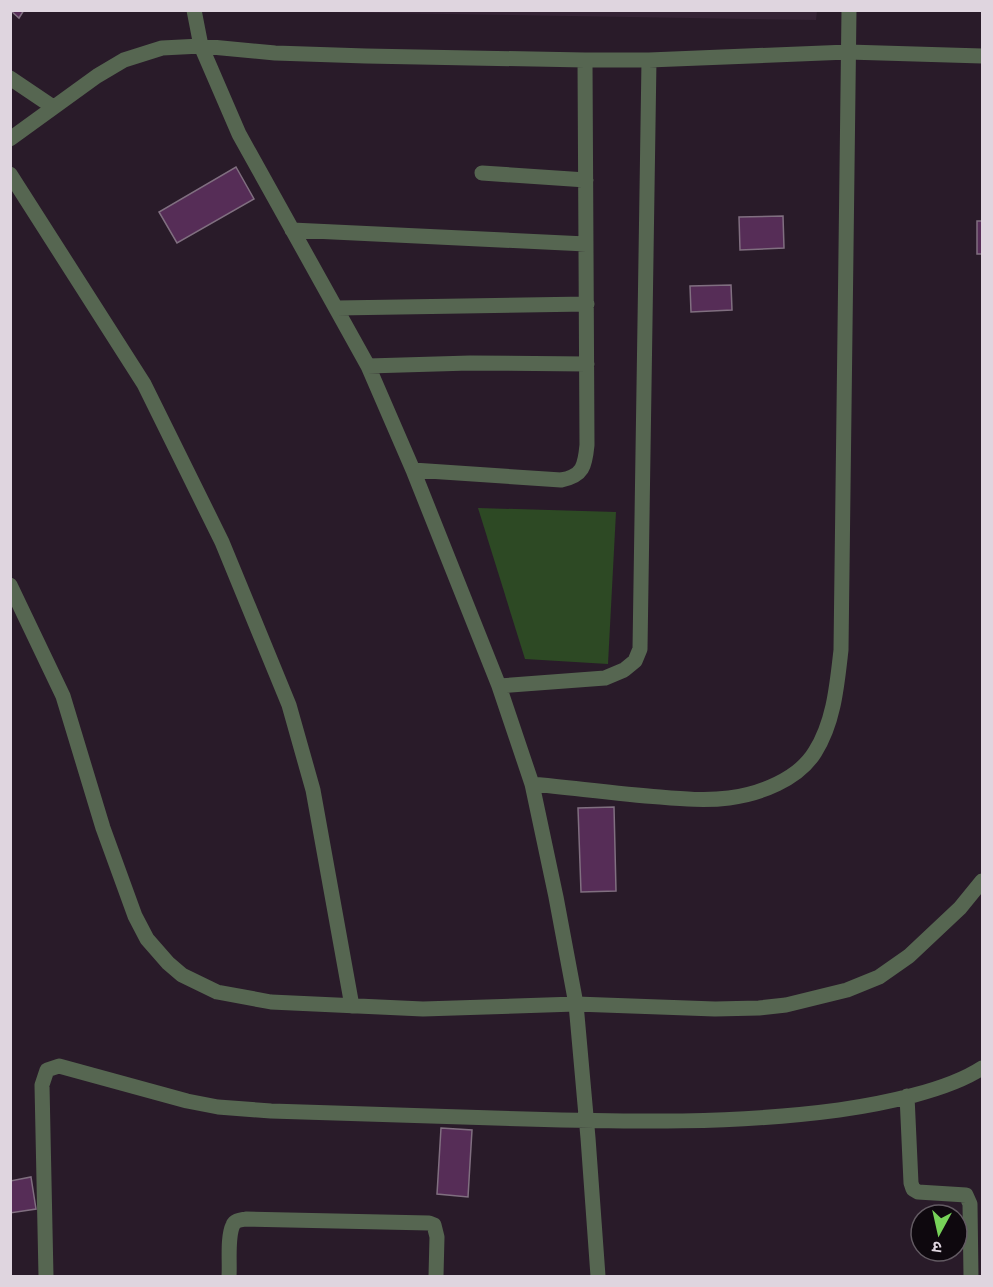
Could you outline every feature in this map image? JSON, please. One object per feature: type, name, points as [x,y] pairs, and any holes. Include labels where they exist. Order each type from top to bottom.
[{"type":"street","points":[[194,10],[201,46],[238,134],[368,366],[413,470],[499,686],[532,783],[576,1004],[598,1276]]},
{"type":"street","points":[[532,783],[688,799],[729,798],[760,792],[785,779],[805,765],[815,752],[825,731],[837,691],[841,650],[849,10]]},
{"type":"street","points":[[10,139],[97,76],[131,57],[162,48],[201,46],[275,54],[585,60],[649,60],[848,52],[982,56]]},
{"type":"street","points":[[413,470],[561,480],[573,477],[582,469],[587,445],[585,60]]},
{"type":"street","points":[[499,686],[605,678],[624,670],[635,662],[640,649],[649,60]]},
{"type":"street","points":[[10,78],[53,107]]},
{"type":"street","points":[[482,173],[586,180]]},
{"type":"street","points":[[10,174],[144,384],[231,564],[289,705],[313,790],[352,1006]]},
{"type":"street","points":[[292,230],[586,244]]},
{"type":"street","points":[[337,308],[586,304]]},
{"type":"street","points":[[368,366],[470,363],[587,364]]},
{"type":"street","points":[[10,585],[63,696],[103,828],[135,916],[147,939],[168,963],[182,975],[218,992],[271,1002],[423,1008],[576,1004],[715,1009],[786,1005],[847,990],[879,977],[909,956],[960,908],[982,881]]},
{"type":"street","points":[[46,1276],[42,1085],[47,1070],[51,1067],[69,1067],[146,1091],[218,1107],[294,1112],[586,1121],[738,1121],[784,1118],[871,1105],[907,1096],[932,1089],[982,1068]]},
{"type":"street","points":[[907,1096],[911,1183],[918,1192],[966,1195],[970,1204],[971,1276]]},
{"type":"street","points":[[229,1276],[233,1225],[238,1220],[246,1219],[429,1223],[434,1226],[437,1238],[436,1276]]},
{"type":"shaded area","points":[[817,10],[816,20],[255,11]]},
{"type":"green space","points":[[478,508],[616,512],[608,664],[525,659]]},
{"type":"building","points":[[10,10],[24,10],[19,18]]},
{"type":"building","points":[[236,167],[254,199],[177,243],[159,212]]},
{"type":"building","points":[[783,216],[784,248],[740,250],[739,217]]},
{"type":"building","points":[[977,221],[982,221],[982,254],[977,254]]},
{"type":"building","points":[[731,285],[732,310],[691,312],[690,286]]},
{"type":"building","points":[[614,807],[616,891],[581,892],[578,808]]},
{"type":"building","points":[[441,1128],[472,1130],[468,1197],[437,1194]]},
{"type":"building","points":[[31,1177],[36,1209],[10,1213],[10,1181]]}]
